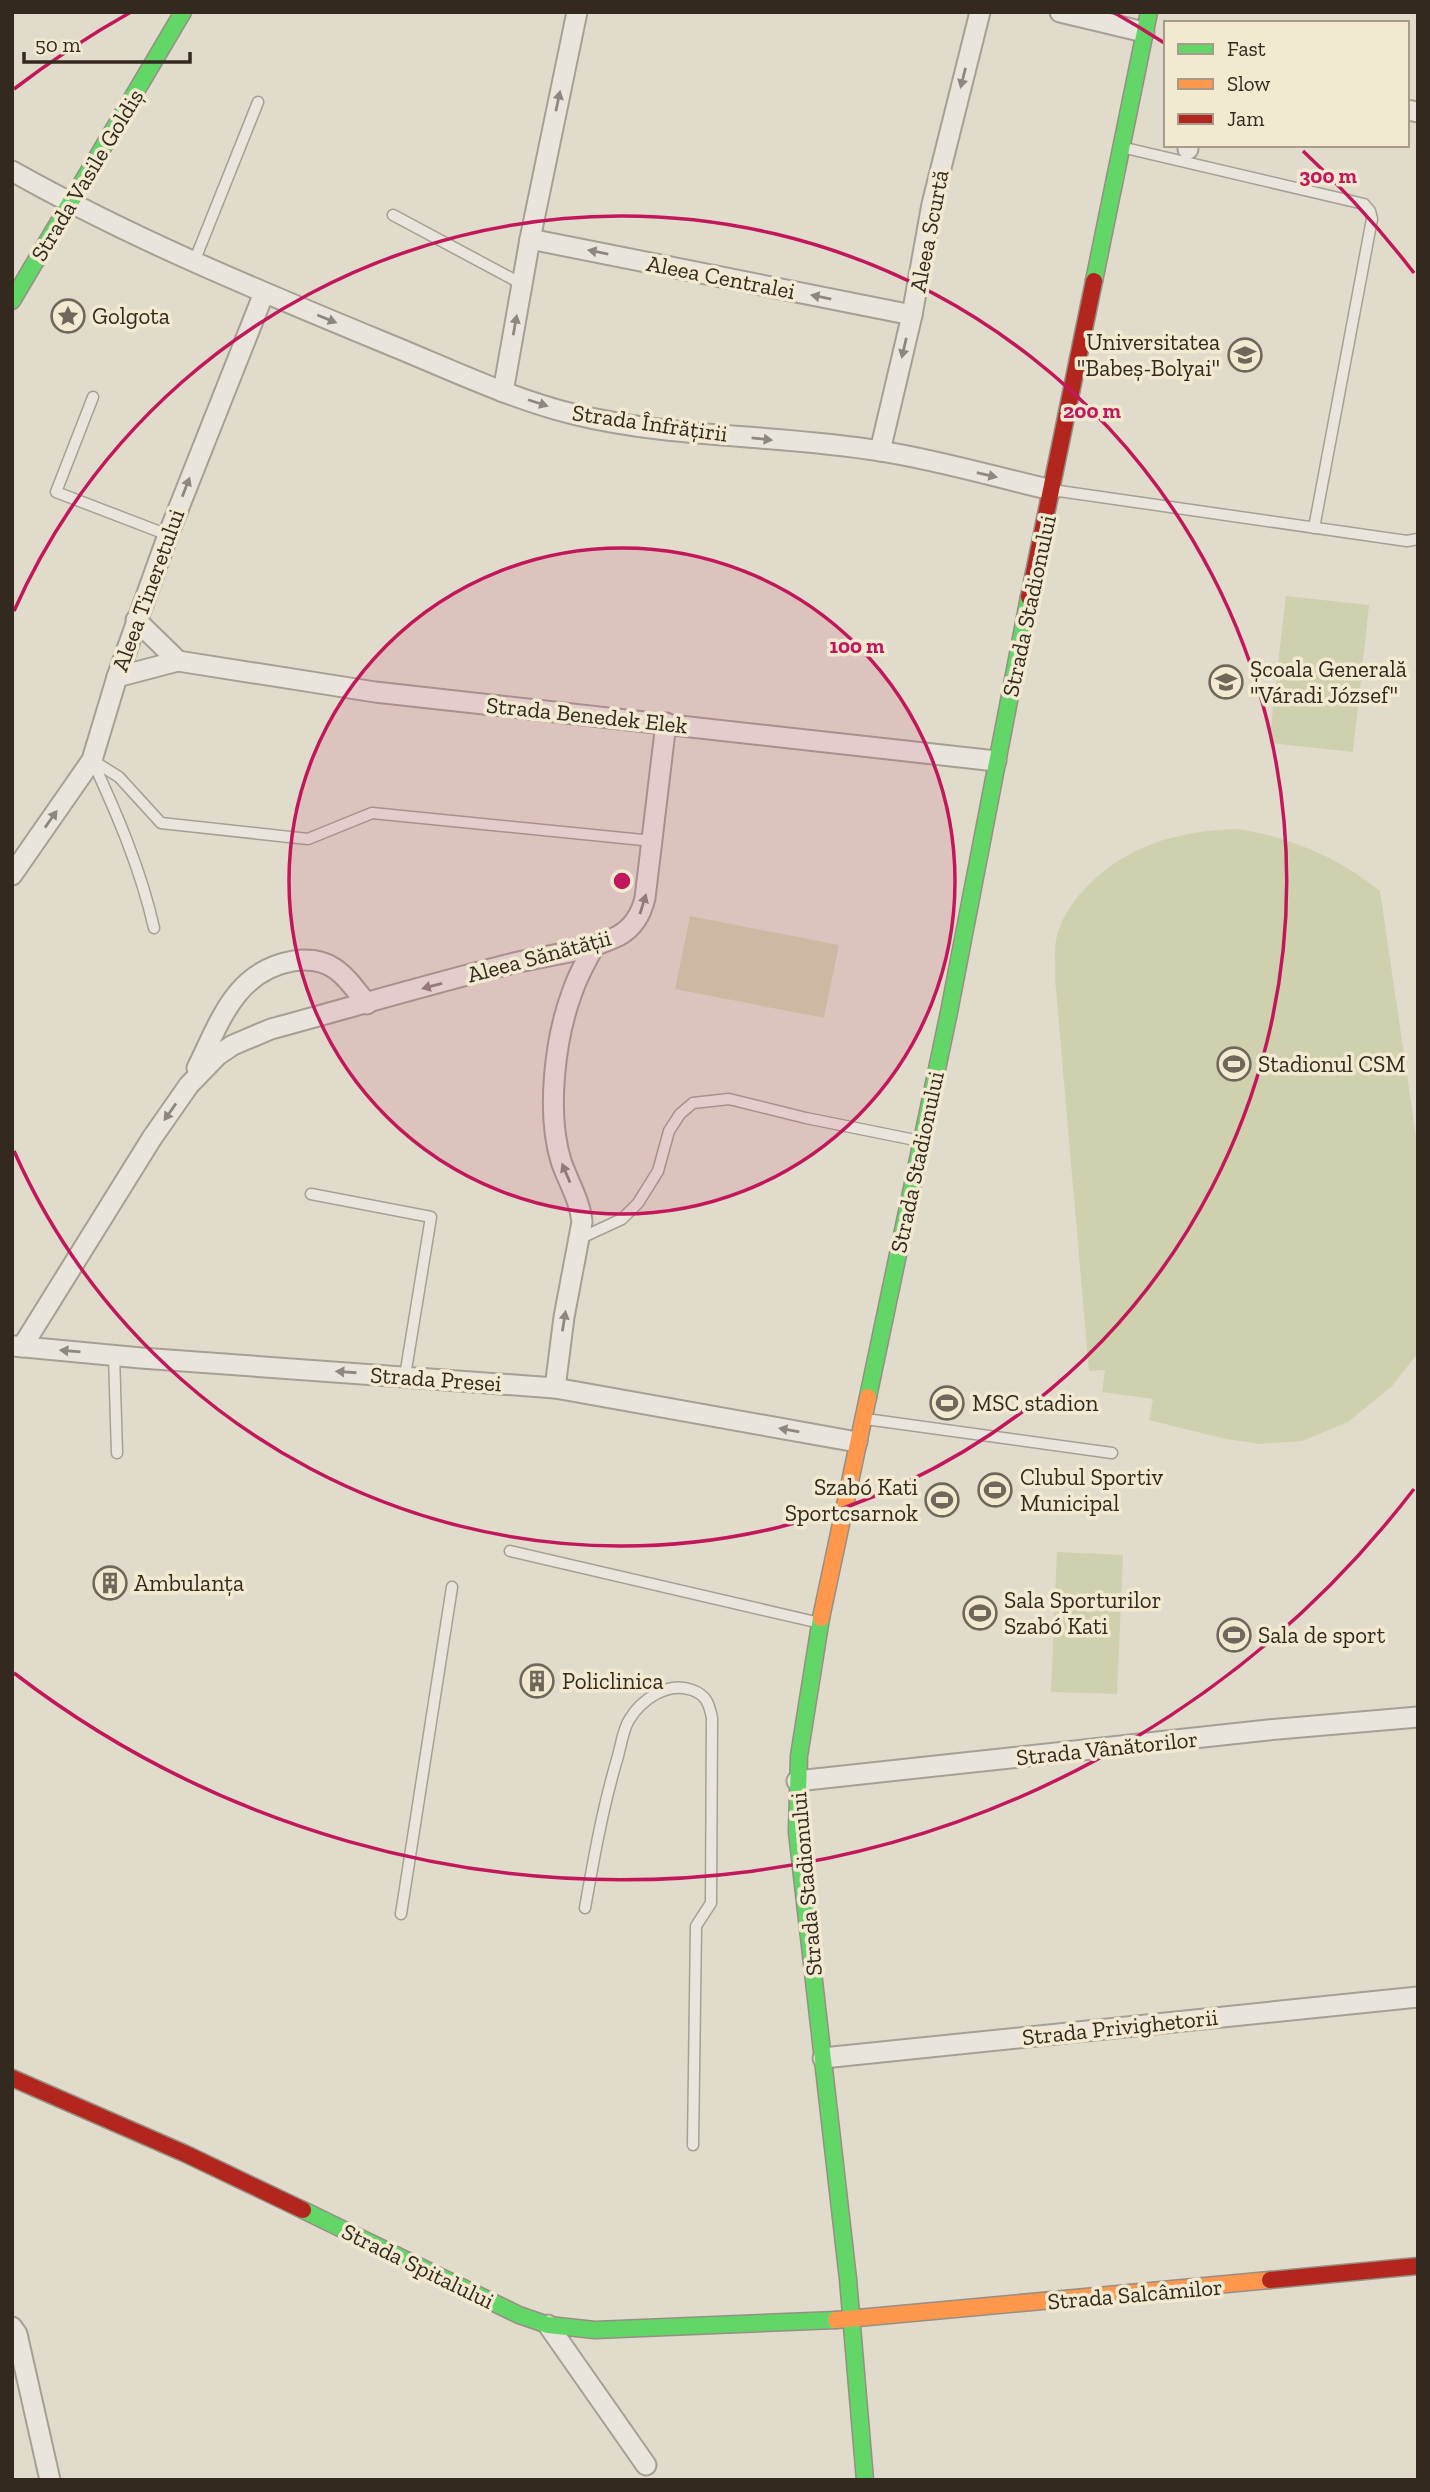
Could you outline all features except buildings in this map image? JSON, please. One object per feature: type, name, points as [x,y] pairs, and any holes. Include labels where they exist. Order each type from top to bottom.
[{"type":"street","name":"Strada Vasile Goldiș","points":[[12,301],[183,12]]},
{"type":"street","points":[[503,392],[530,239],[577,12]]},
{"type":"street","name":"Aleea Scurtă","points":[[880,450],[912,315],[932,204],[980,12]]},
{"type":"street","points":[[1060,12],[1144,32]]},
{"type":"street","name":"Strada Stadionului","points":[[865,2480],[851,2319],[797,1832],[797,1782],[803,1726],[820,1623],[949,1012],[996,761],[1149,12]]},
{"type":"street","name":"Strada Înfrățirii","points":[[12,171],[71,204],[264,293],[503,392],[573,414],[643,427],[880,450],[1052,490]]},
{"type":"street","name":"Aleea Centralei","points":[[530,239],[912,315]]},
{"type":"street","name":"Aleea Tineretului","points":[[12,875],[92,760],[136,620],[264,293]]},
{"type":"street","points":[[136,620],[178,661]]},
{"type":"street","name":"Strada Benedek Elek","points":[[117,677],[178,661],[375,692],[996,761]]},
{"type":"street","name":"Aleea Sănătății","points":[[189,1085],[218,1055],[249,1037],[513,963],[594,946],[629,928],[637,919],[645,898],[666,723]]},
{"type":"street","points":[[555,1388],[564,1317],[581,1238],[581,1211],[561,1160],[554,1098],[561,1031],[573,988],[594,946]]},
{"type":"street","name":"Aleea Sănătății","points":[[17,1346],[189,1085],[230,1002],[253,976],[275,964],[305,959],[330,964],[345,976],[367,1004]]},
{"type":"street","name":"Strada Presei","points":[[17,1346],[555,1388],[857,1442]]},
{"type":"street","name":"Strada Vânătorilor","points":[[797,1782],[1254,1732],[1418,1717]]},
{"type":"street","name":"Strada Privighetorii","points":[[823,2058],[1418,1997]]},
{"type":"street","name":"Strada Spitalului","points":[[12,2078],[186,2154],[519,2315],[548,2325],[595,2330],[851,2319]]},
{"type":"street","name":"Strada Salcâmilor","points":[[851,2319],[1418,2266]]},
{"type":"street","points":[[548,2325],[646,2465]]},
{"type":"street","points":[[15,2331],[50,2480]]},
{"type":"lane","points":[[194,262],[258,102]]},
{"type":"lane","points":[[1121,147],[1364,204],[1370,211],[1372,219],[1314,528]]},
{"type":"lane","points":[[393,215],[522,284]]},
{"type":"lane","points":[[93,397],[56,492],[168,535]]},
{"type":"lane","points":[[1052,490],[1407,541],[1418,539]]},
{"type":"lane","points":[[92,760],[119,777],[161,823],[308,839],[372,813],[653,841]]},
{"type":"lane","points":[[92,760],[146,894],[154,928]]},
{"type":"lane","points":[[581,1238],[622,1219],[638,1203],[658,1171],[669,1131],[680,1114],[693,1102],[729,1099],[920,1141]]},
{"type":"lane","points":[[311,1195],[431,1217],[405,1376]]},
{"type":"lane","points":[[114,1355],[117,1453]]},
{"type":"lane","points":[[862,1419],[1112,1453]]},
{"type":"lane","points":[[510,1551],[820,1623]]},
{"type":"lane","points":[[401,1914],[452,1587]]},
{"type":"lane","points":[[584,1908],[597,1839],[628,1721],[645,1700],[666,1690],[687,1688],[702,1694],[709,1703],[712,1718],[711,1903],[696,1926],[693,2145]]},
{"type":"green space","points":[[1286,596],[1369,605],[1353,752],[1269,743]]},
{"type":"green space","name":"Stadionul CSM","points":[[1237,829],[1276,837],[1313,850],[1347,868],[1380,891],[1418,1150],[1418,1353],[1392,1386],[1348,1422],[1302,1441],[1261,1444],[1226,1439],[1149,1420],[1153,1399],[1102,1392],[1105,1370],[1089,1371],[1055,978],[1057,934],[1073,903],[1098,876],[1133,852],[1152,844],[1193,833]]},
{"type":"green space","points":[[690,916],[839,945],[824,1018],[675,989]]},
{"type":"green space","points":[[1057,1552],[1123,1555],[1117,1694],[1051,1692]]},
{"type":"traffic: fast","points":[[12,301],[183,12]]},
{"type":"traffic: fast","points":[[1094,281],[1149,12]]},
{"type":"traffic: fast","points":[[868,1397],[949,1012],[1029,597]]},
{"type":"traffic: fast","points":[[821,1618],[799,1756],[797,1832],[848,2279],[865,2480]]},
{"type":"traffic: fast","points":[[303,2210],[519,2315],[548,2325],[595,2330],[836,2320]]},
{"type":"traffic: slow","points":[[821,1618],[868,1397]]},
{"type":"traffic: slow","points":[[836,2320],[1270,2280]]},
{"type":"traffic: jam","points":[[1029,597],[1094,281]]},
{"type":"traffic: jam","points":[[12,2078],[186,2154],[303,2210]]},
{"type":"traffic: jam","points":[[1270,2280],[1418,2266]]},
{"type":"place","name":"Golgota","points":[[68,316]]},
{"type":"place","name":"Universitatea \"Babeș-Bolyai\"","points":[[1245,355]]},
{"type":"place","name":"Școala Generală \"Váradi József\"","points":[[1226,682]]},
{"type":"place","name":"Stadionul CSM","points":[[1234,1064]]},
{"type":"place","name":"MSC stadion","points":[[947,1403]]},
{"type":"place","name":"Clubul Sportiv Municipal","points":[[995,1490]]},
{"type":"place","name":"Szabó Kati Sportcsarnok","points":[[942,1500]]},
{"type":"place","name":"Ambulanța","points":[[110,1583]]},
{"type":"place","name":"Sala Sporturilor Szabó Kati","points":[[980,1613]]},
{"type":"place","name":"Sala de sport","points":[[1234,1635]]},
{"type":"place","name":"Policlinica","points":[[537,1681]]}]
